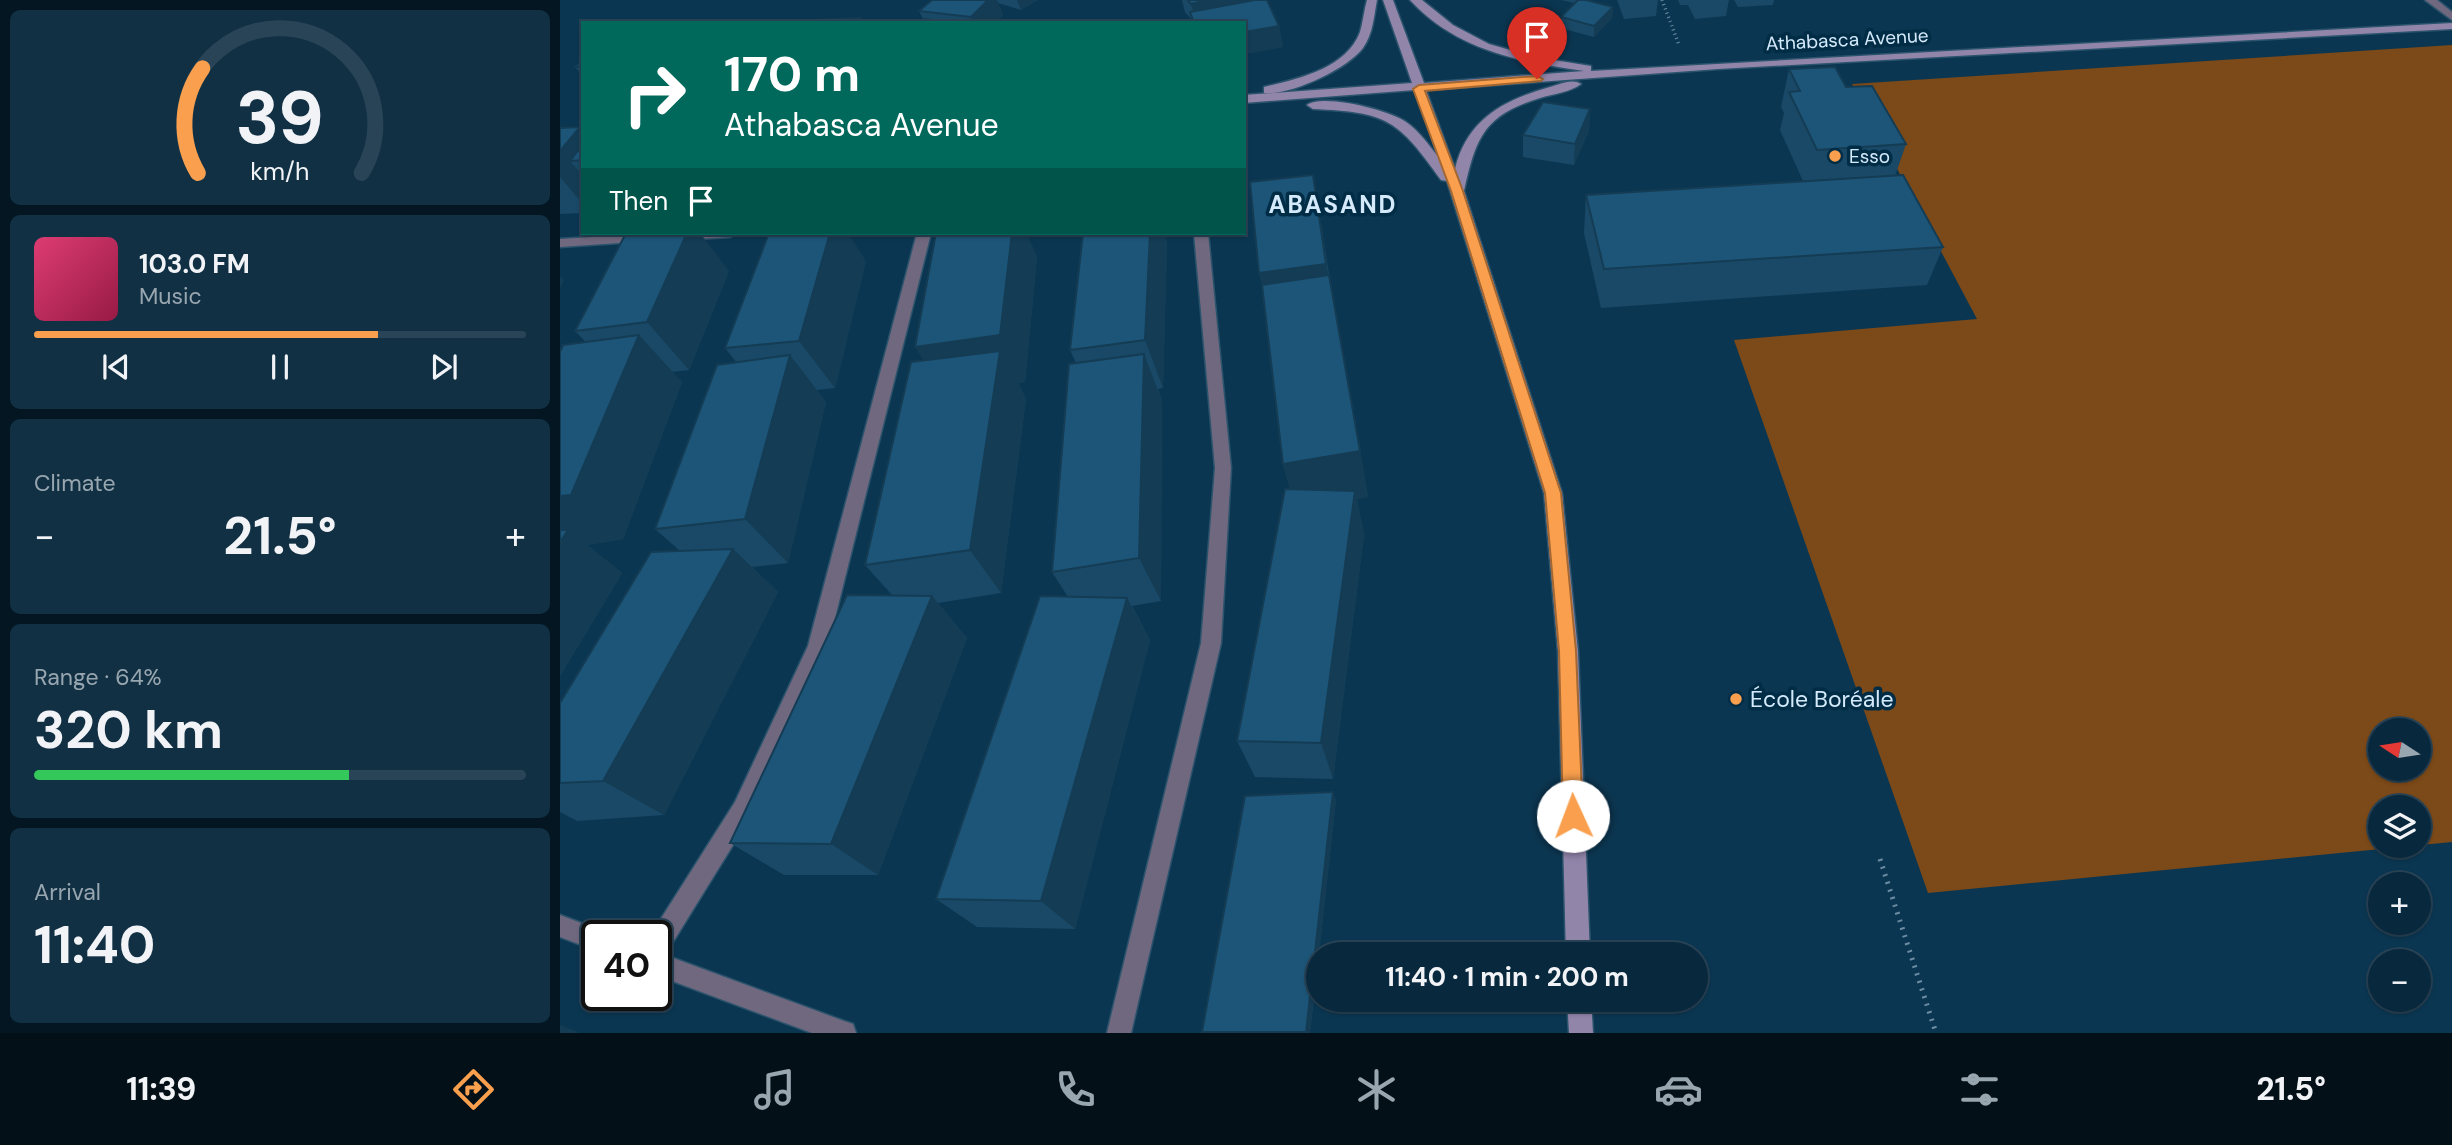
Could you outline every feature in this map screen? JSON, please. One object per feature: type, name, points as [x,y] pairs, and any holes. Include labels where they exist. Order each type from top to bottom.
[{"type":"street","points":[[1246,98],[1329,68],[1352,53],[1364,34],[1372,0]]},
{"type":"street","points":[[1388,0],[1457,191],[1553,493],[1567,651],[1578,942]]},
{"type":"street","points":[[1415,0],[1454,32],[1496,50],[1536,61],[1618,73]]},
{"type":"street","points":[[2430,0],[2452,17]]},
{"type":"street","name":"Athabasca Avenue","points":[[1246,99],[1419,89],[1687,67],[2452,26]]},
{"type":"street","points":[[1457,191],[1469,145],[1483,122],[1510,102],[1618,73]]},
{"type":"street","points":[[1246,99],[1341,106],[1376,113],[1406,127],[1457,191]]},
{"type":"street","points":[[560,243],[694,235]]},
{"type":"street","points":[[672,922],[743,809],[818,646],[924,235]]},
{"type":"street","points":[[1119,1033],[1211,643],[1223,468],[1201,235]]},
{"type":"street","points":[[560,926],[581,934]]},
{"type":"street","points":[[672,968],[844,1033]]},
{"type":"street","points":[[1580,1012],[1581,1033]]},
{"type":"path","points":[[1662,0],[1687,67]]},
{"type":"path","points":[[1880,859],[1936,1033]]},
{"type":"shaded area","points":[[2452,45],[2452,842],[2431,844],[2431,795],[2368,795],[2368,850],[1928,893],[1734,340],[1977,319],[1852,84]]},
{"type":"building","points":[[932,0],[988,0],[971,17],[919,11]]},
{"type":"building","points":[[1188,0],[1207,0],[1191,4]]},
{"type":"building","points":[[1267,0],[1279,26],[1246,32],[1246,21],[1193,21],[1190,12]]},
{"type":"building","points":[[1578,0],[1613,7],[1594,26],[1561,17]]},
{"type":"building","points":[[861,18],[859,21],[809,20]]},
{"type":"building","points":[[1835,67],[1846,87],[1872,86],[1906,144],[1817,150],[1789,92],[1800,91],[1789,69]]},
{"type":"building","points":[[1543,102],[1590,109],[1575,144],[1523,135]]},
{"type":"building","points":[[580,127],[560,151],[560,128]]},
{"type":"building","points":[[581,147],[581,160],[570,161]]},
{"type":"building","points":[[1313,175],[1326,264],[1259,273],[1250,182]]},
{"type":"building","points":[[1903,175],[1943,247],[1604,269],[1586,195]]},
{"type":"building","points":[[625,235],[686,235],[647,322],[575,331]]},
{"type":"building","points":[[768,235],[829,235],[799,341],[725,348]]},
{"type":"building","points":[[936,235],[1012,235],[1000,335],[915,347]]},
{"type":"building","points":[[1083,235],[1150,235],[1145,340],[1070,350]]},
{"type":"building","points":[[1329,275],[1360,451],[1283,464],[1262,285]]},
{"type":"building","points":[[639,335],[571,495],[560,496],[560,352],[563,345]]},
{"type":"building","points":[[1000,351],[970,550],[865,565],[911,362]]},
{"type":"building","points":[[1144,354],[1139,558],[1052,572],[1069,364]]},
{"type":"building","points":[[790,355],[745,519],[655,529],[717,365]]},
{"type":"building","points":[[1285,489],[1355,491],[1321,743],[1237,741]]},
{"type":"building","points":[[560,530],[568,530],[560,542]]},
{"type":"building","points":[[733,549],[603,781],[560,783],[560,703],[651,552]]},
{"type":"building","points":[[847,595],[932,596],[831,844],[730,843]]},
{"type":"building","points":[[1040,596],[1127,598],[1041,901],[936,899]]},
{"type":"building","points":[[1333,792],[1316,942],[1306,942],[1306,1012],[1308,1012],[1306,1032],[1202,1032],[1245,796]]},
{"type":"place","name":"Esso","points":[[1835,156]]},
{"type":"place","name":"École Boréale","points":[[1736,699]]},
{"type":"district","name":"ABASAND","points":[[1333,205]]},
{"type":"route","points":[[1537,79],[1419,89],[1457,191],[1553,493],[1567,651],[1573,816]]}]
